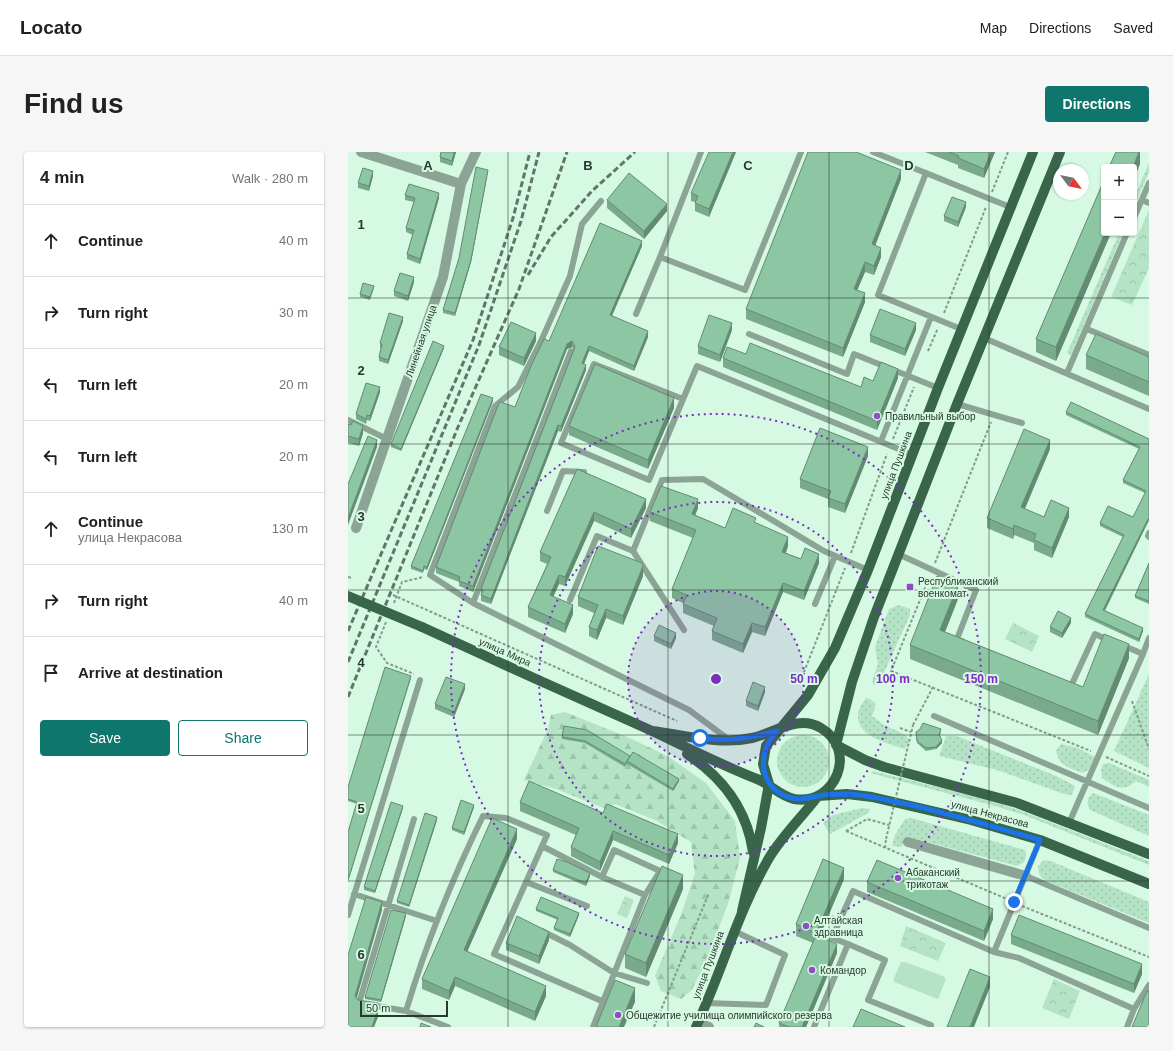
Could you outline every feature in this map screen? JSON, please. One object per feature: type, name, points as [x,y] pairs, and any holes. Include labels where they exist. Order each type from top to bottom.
[{"type":"main road","name":"улица Пушкина","points":[[777,731],[808,695],[827,663],[868,570],[961,329],[1033,152]]},
{"type":"main road","points":[[836,745],[859,657],[957,404],[1060,152]]},
{"type":"main road","name":"улица Мира","points":[[348,596],[422,627],[652,731]]},
{"type":"main road","points":[[652,731],[716,740],[729,740],[752,738],[777,731],[788,725],[799,723],[810,724],[821,728],[830,735],[836,745],[840,756],[837,774],[828,789],[818,796],[787,832],[775,849],[742,911]]},
{"type":"main road","points":[[652,731],[702,756],[769,784],[782,794],[791,798],[809,799],[818,796]]},
{"type":"main road","points":[[652,731],[705,767],[737,802],[751,838],[754,858]]},
{"type":"main road","points":[[742,911],[769,784],[763,764],[764,754],[768,742],[777,731]]},
{"type":"main road","name":"улица Некрасова","points":[[836,745],[884,768],[1017,803],[1149,854]]},
{"type":"main road","name":"улица Некрасова","points":[[818,796],[847,794],[872,796],[971,820],[1040,840],[1149,884]]},
{"type":"main road","name":"улица Пушкина","points":[[697,1025],[742,911]]},
{"type":"street","points":[[361,152],[461,184]]},
{"type":"street","name":"Линейная улица","points":[[356,528],[443,277],[461,184],[476,152]]},
{"type":"street","points":[[908,842],[1026,876]]},
{"type":"street","points":[[697,1025],[709,1027]]},
{"type":"lane","points":[[636,314],[701,152]]},
{"type":"lane","points":[[660,257],[745,290],[801,152]]},
{"type":"lane","points":[[873,152],[1010,207]]},
{"type":"lane","points":[[926,173],[878,295],[961,329]]},
{"type":"lane","points":[[1137,211],[1149,183]]},
{"type":"lane","points":[[1142,200],[1149,203]]},
{"type":"lane","points":[[601,201],[582,224],[570,276],[542,339],[518,387],[495,406],[430,575],[473,603],[689,710],[729,740]]},
{"type":"lane","points":[[1067,373],[1127,236]]},
{"type":"lane","points":[[881,441],[931,317]]},
{"type":"lane","points":[[1087,329],[1149,355]]},
{"type":"lane","points":[[749,334],[847,374],[854,354],[938,388]]},
{"type":"lane","points":[[984,338],[1149,409]]},
{"type":"lane","points":[[473,603],[571,351]]},
{"type":"lane","points":[[683,400],[594,364],[561,443],[649,480],[683,400],[697,366],[913,454]]},
{"type":"lane","points":[[957,404],[994,414],[1022,424]]},
{"type":"lane","points":[[348,420],[387,439]]},
{"type":"lane","points":[[547,511],[563,471],[580,470],[587,474]]},
{"type":"lane","points":[[633,551],[662,480],[703,479],[835,556],[868,570]]},
{"type":"lane","points":[[645,500],[652,503]]},
{"type":"lane","points":[[1149,533],[1149,537]]},
{"type":"lane","points":[[570,600],[597,536],[633,551],[684,630]]},
{"type":"lane","points":[[898,554],[976,590],[957,639],[971,645]]},
{"type":"lane","points":[[815,604],[835,556]]},
{"type":"lane","points":[[1064,684],[1071,686],[1095,634],[1143,654]]},
{"type":"lane","points":[[1069,823],[1149,638]]},
{"type":"lane","points":[[348,915],[420,680]]},
{"type":"lane","points":[[934,716],[1149,808]]},
{"type":"lane","points":[[406,1011],[422,958],[483,816],[506,818],[547,835],[494,954],[604,1002]]},
{"type":"lane","points":[[414,819],[359,1003],[406,1011],[448,1027]]},
{"type":"lane","points":[[994,952],[1040,840]]},
{"type":"lane","points":[[542,846],[602,877],[645,895]]},
{"type":"lane","points":[[593,1027],[645,895],[660,871],[614,850],[602,877]]},
{"type":"lane","points":[[1026,876],[1149,928]]},
{"type":"lane","points":[[526,882],[587,906]]},
{"type":"lane","points":[[931,1027],[931,1025],[868,1000],[885,960],[832,938],[853,891],[994,952],[1019,958],[1134,1009]]},
{"type":"lane","points":[[354,894],[437,921]]},
{"type":"lane","points":[[512,916],[518,919]]},
{"type":"lane","points":[[538,929],[570,945],[614,973],[647,983]]},
{"type":"lane","points":[[706,1003],[766,1005],[784,955],[734,931]]},
{"type":"lane","points":[[814,1027],[848,944]]},
{"type":"lane","points":[[1127,1027],[1134,1009],[1149,985]]},
{"type":"path","points":[[926,358],[1008,152]]},
{"type":"path","points":[[802,677],[848,561],[916,380]]},
{"type":"path","points":[[994,414],[891,671],[1099,754],[1149,776]]},
{"type":"path","points":[[348,577],[352,578]]},
{"type":"path","points":[[393,595],[676,721]]},
{"type":"path","points":[[885,848],[889,825],[913,725],[933,687]]},
{"type":"path","points":[[1127,689],[1149,749]]},
{"type":"path","points":[[900,728],[911,732]]},
{"type":"path","points":[[889,825],[867,819],[846,831],[1149,957]]},
{"type":"path","points":[[654,1027],[709,893]]},
{"type":"green space","points":[[1149,163],[1149,172],[1137,200],[1137,191]]},
{"type":"green space","points":[[1149,210],[1149,268],[1132,305],[1111,297]]},
{"type":"green space","points":[[1118,236],[1122,236],[1071,355],[1067,353]]},
{"type":"green space","points":[[899,605],[910,609],[910,615],[879,684],[874,685],[872,682],[878,664],[875,647],[889,609]]},
{"type":"green space","points":[[1013,623],[1039,636],[1032,652],[1005,639]]},
{"type":"green space","points":[[1149,674],[1149,768],[1114,751]]},
{"type":"green space","points":[[866,698],[870,699],[876,704],[872,716],[884,725],[906,735],[909,741],[905,749],[876,739],[869,735],[860,725],[858,712]]},
{"type":"green space","points":[[565,712],[632,739],[669,757],[706,783],[735,821],[740,858],[728,904],[705,964],[691,991],[681,999],[661,991],[655,976],[682,912],[695,874],[691,842],[655,820],[615,804],[606,809],[556,789],[524,780],[548,729],[551,715]]},
{"type":"green space","points":[[798,735],[808,735],[818,739],[825,746],[829,756],[829,766],[825,776],[818,783],[808,787],[798,787],[788,783],[781,776],[777,766],[777,756],[781,746],[788,739]]},
{"type":"green space","points":[[946,736],[957,736],[1056,776],[1075,786],[1072,795],[1064,794],[997,770],[939,756]]},
{"type":"green space","points":[[1061,744],[1078,748],[1095,757],[1088,770],[1083,773],[1065,766],[1057,756],[1056,751]]},
{"type":"green space","points":[[1109,763],[1149,780],[1149,787],[1136,781],[1123,788],[1111,784],[1102,778],[1101,771],[1103,764]]},
{"type":"green space","points":[[873,771],[989,800],[1019,810],[1149,861],[1149,865],[1024,815],[871,773]]},
{"type":"green space","points":[[1093,793],[1149,815],[1149,836],[1090,810],[1088,801],[1089,797]]},
{"type":"green space","points":[[862,808],[870,809],[868,813],[830,834],[823,823],[833,815]]},
{"type":"green space","points":[[911,818],[1025,850],[1025,860],[1017,866],[909,837],[901,847],[892,846],[895,835],[905,819]]},
{"type":"green space","points":[[1044,860],[1053,862],[1149,902],[1149,923],[1044,880],[1039,874],[1038,866]]},
{"type":"green space","points":[[625,896],[634,900],[627,918],[617,914]]},
{"type":"green space","points":[[906,926],[946,943],[938,961],[900,946]]},
{"type":"green space","points":[[901,962],[905,962],[943,976],[946,979],[938,999],[894,982],[894,978]]},
{"type":"green space","points":[[1054,979],[1080,991],[1069,1019],[1042,1008]]},
{"type":"building","points":[[441,152],[454,152],[452,161],[440,157]]},
{"type":"building","points":[[709,152],[733,152],[709,209],[695,203],[698,196],[691,193]]},
{"type":"building","points":[[808,152],[856,152],[901,170],[872,244],[881,248],[874,266],[865,262],[854,289],[865,293],[843,348],[746,309]]},
{"type":"building","points":[[949,152],[991,152],[984,169],[958,158],[959,156]]},
{"type":"building","points":[[1116,152],[1139,152],[1134,164],[1110,164]]},
{"type":"building","points":[[476,167],[488,170],[471,260],[455,313],[443,310],[459,258]]},
{"type":"building","points":[[363,168],[373,171],[369,186],[358,183]]},
{"type":"building","points":[[629,173],[667,204],[644,231],[607,200]]},
{"type":"building","points":[[409,184],[439,193],[420,259],[407,254],[414,230],[406,228],[415,198],[405,195]]},
{"type":"building","points":[[1101,187],[1101,236],[1104,236],[1056,347],[1036,339]]},
{"type":"building","points":[[952,197],[966,202],[958,222],[944,216]]},
{"type":"building","points":[[600,223],[642,241],[610,315],[648,331],[634,366],[589,346],[582,363],[586,365],[561,426],[558,425],[491,599],[481,595],[483,590],[481,589],[575,347],[572,341],[567,344],[473,586],[459,581],[460,577],[436,567],[499,403],[501,402],[515,407],[531,366],[544,339],[549,341]]},
{"type":"building","points":[[400,273],[414,277],[408,296],[394,291]]},
{"type":"building","points":[[363,283],[374,286],[370,297],[360,294]]},
{"type":"building","points":[[880,309],[916,323],[905,349],[870,335]]},
{"type":"building","points":[[389,313],[403,317],[388,360],[379,357],[382,344],[380,343]]},
{"type":"building","points":[[709,315],[732,323],[720,355],[698,346]]},
{"type":"building","points":[[511,322],[536,333],[524,358],[499,347]]},
{"type":"building","points":[[1096,334],[1149,357],[1149,382],[1086,355]]},
{"type":"building","points":[[433,341],[444,346],[401,449],[391,444]]},
{"type":"building","points":[[750,343],[861,387],[864,377],[873,381],[881,362],[898,369],[877,421],[723,358],[727,347],[746,354]]},
{"type":"building","points":[[595,364],[674,398],[648,460],[569,426]]},
{"type":"building","points":[[366,383],[380,387],[370,416],[367,415],[366,419],[356,414]]},
{"type":"building","points":[[481,394],[493,398],[427,567],[424,566],[423,571],[411,566]]},
{"type":"building","points":[[1071,402],[1149,439],[1149,519],[1103,610],[1143,628],[1139,639],[1085,614],[1124,535],[1100,523],[1108,506],[1133,517],[1146,491],[1123,480],[1140,447],[1066,412]]},
{"type":"building","points":[[353,421],[363,426],[359,439],[348,436],[348,424],[351,425]]},
{"type":"building","points":[[820,428],[868,447],[845,504],[828,498],[831,491],[800,479]]},
{"type":"building","points":[[1024,429],[1050,440],[1021,507],[1044,517],[1051,500],[1069,508],[1052,548],[1034,540],[1036,534],[1014,525],[1013,529],[987,518]]},
{"type":"building","points":[[368,436],[377,440],[348,518],[348,484]]},
{"type":"building","points":[[577,469],[646,499],[631,529],[594,512],[565,577],[559,575],[550,595],[573,605],[565,624],[528,607],[551,557],[540,552]]},
{"type":"building","points":[[661,486],[698,499],[692,514],[725,528],[733,508],[756,518],[754,522],[788,537],[782,552],[801,559],[805,548],[819,554],[804,591],[783,583],[765,627],[752,623],[743,644],[712,631],[717,618],[683,604],[687,595],[672,589],[696,530],[650,512]]},
{"type":"building","points":[[598,546],[642,563],[643,566],[623,616],[606,609],[597,630],[589,627],[598,605],[578,597]]},
{"type":"building","points":[[1149,563],[1149,601],[1135,596]]},
{"type":"building","points":[[937,576],[958,585],[940,630],[1083,687],[1104,634],[1129,644],[1098,721],[910,645]]},
{"type":"building","points":[[1058,611],[1071,618],[1062,633],[1050,627]]},
{"type":"building","points":[[659,625],[676,633],[671,644],[654,636]]},
{"type":"building","points":[[385,667],[411,676],[348,880],[348,832],[357,802],[348,799],[348,787]]},
{"type":"building","points":[[446,677],[465,684],[454,712],[435,704]]},
{"type":"building","points":[[753,682],[765,687],[758,706],[746,701]]},
{"type":"building","points":[[923,723],[941,729],[939,735],[942,740],[936,747],[926,748],[917,741],[916,732],[920,729]]},
{"type":"building","points":[[564,726],[587,730],[630,756],[625,764],[585,741],[562,737]]},
{"type":"building","points":[[633,752],[679,779],[673,789],[627,761]]},
{"type":"building","points":[[529,781],[603,813],[607,804],[678,834],[669,855],[613,831],[600,862],[571,847],[579,828],[520,802]]},
{"type":"building","points":[[461,800],[474,805],[464,832],[452,828]]},
{"type":"building","points":[[391,802],[403,806],[375,891],[364,887]]},
{"type":"building","points":[[425,813],[437,817],[409,905],[397,901]]},
{"type":"building","points":[[492,818],[517,829],[464,950],[546,986],[535,1012],[455,977],[449,991],[422,979]]},
{"type":"building","points":[[557,859],[590,873],[586,883],[553,870]]},
{"type":"building","points":[[823,859],[844,868],[816,933],[796,924]]},
{"type":"building","points":[[877,860],[993,909],[984,931],[867,882]]},
{"type":"building","points":[[662,866],[683,875],[646,963],[625,954]]},
{"type":"building","points":[[366,897],[382,902],[355,996],[358,1000],[378,1003],[378,1009],[372,1027],[348,1027],[348,955]]},
{"type":"building","points":[[541,897],[579,913],[570,934],[554,928],[558,918],[536,909]]},
{"type":"building","points":[[391,910],[406,913],[381,1000],[365,997]]},
{"type":"building","points":[[1019,915],[1142,964],[1134,984],[1011,935]]},
{"type":"building","points":[[517,916],[549,932],[539,956],[506,943]]},
{"type":"building","points":[[816,935],[837,944],[802,1027],[789,1027],[779,1023]]},
{"type":"building","points":[[970,969],[990,977],[970,1027],[947,1027]]},
{"type":"building","points":[[615,980],[635,988],[619,1027],[596,1027]]},
{"type":"building","points":[[1147,991],[1149,992],[1149,1027],[1132,1027]]},
{"type":"building","points":[[861,1009],[905,1027],[853,1027]]},
{"type":"building","points":[[421,1023],[431,1027],[420,1027]]},
{"type":"building","points":[[756,1023],[764,1027],[754,1027]]},
{"type":"railway","points":[[348,631],[473,340],[513,218],[530,152]]},
{"type":"railway","points":[[348,662],[479,345],[521,221],[539,152]]},
{"type":"railway","points":[[348,697],[458,427],[519,289],[567,152]]},
{"type":"railway","points":[[528,275],[551,237],[592,191],[635,152]]},
{"type":"place","name":"Правильный выбор","points":[[877,416]]},
{"type":"place","name":"Республиканский военкомат","points":[[910,587]]},
{"type":"place","name":"Абаканский трикотаж","points":[[898,878]]},
{"type":"place","name":"Алтайская здравница","points":[[806,926]]},
{"type":"place","name":"Командор","points":[[812,970]]},
{"type":"place","name":"Общежитие училища олимпийского резерва","points":[[618,1015]]},
{"type":"route","points":[[700,738],[716,740],[741,740],[777,731],[766,746],[763,764],[769,784],[782,794],[791,798],[800,800],[818,796],[847,794],[872,796],[971,820],[1040,840],[1014,902]]}]
